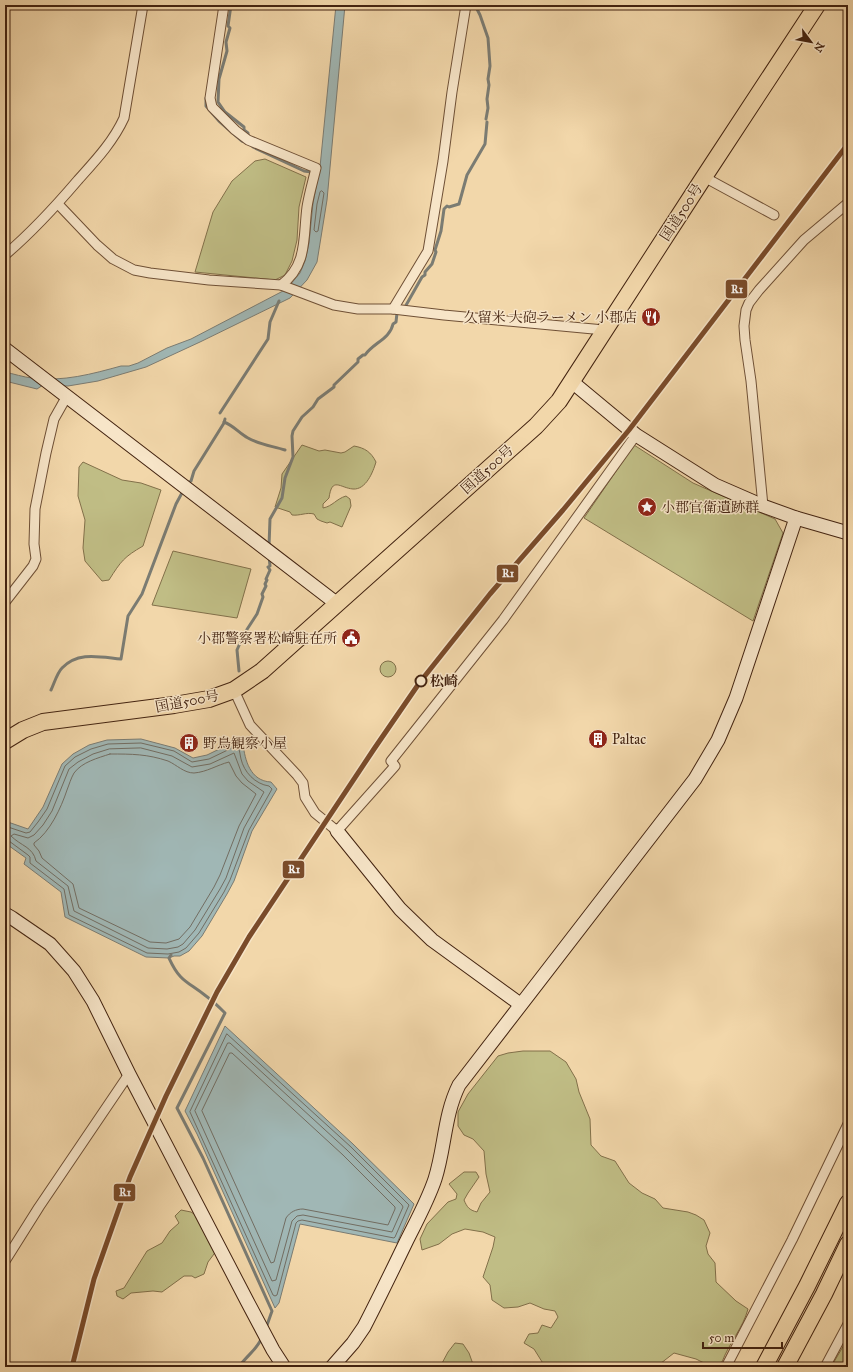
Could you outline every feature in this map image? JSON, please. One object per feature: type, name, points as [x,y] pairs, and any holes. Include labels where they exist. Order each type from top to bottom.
[{"type":"highway","name":"国道500号","points":[[5,741],[23,730],[43,722],[174,705],[209,699],[234,690],[262,671],[336,603],[536,426],[559,401],[817,5]]},
{"type":"highway","points":[[764,1367],[807,1286],[848,1203]]},
{"type":"highway","points":[[784,1367],[824,1294],[848,1244]]},
{"type":"street","points":[[5,255],[28,236],[58,204],[101,154],[118,130],[124,118],[143,5]]},
{"type":"street","points":[[224,5],[210,98],[212,107],[234,130],[248,140],[316,168],[307,206],[302,255],[290,278],[281,285]]},
{"type":"street","points":[[393,309],[428,251],[466,5]]},
{"type":"street","points":[[704,177],[774,215]]},
{"type":"street","points":[[763,506],[751,381],[745,340],[744,326],[746,310],[749,303],[759,290],[804,240],[848,203]]},
{"type":"street","points":[[58,204],[97,245],[113,259],[134,270],[209,280],[281,285],[334,305],[358,309],[393,309],[604,330]]},
{"type":"street","points":[[5,349],[336,603]]},
{"type":"street","points":[[571,381],[636,435],[715,485],[763,506],[796,518],[848,533]]},
{"type":"street","points":[[5,602],[33,566],[36,559],[34,544],[35,508],[54,419],[67,396]]},
{"type":"street","points":[[336,831],[395,766],[391,761],[503,620],[636,435]]},
{"type":"street","points":[[332,1367],[353,1343],[364,1327],[426,1202],[435,1179],[446,1120],[452,1098],[459,1085],[695,779],[718,740],[736,698],[796,518]]},
{"type":"street","points":[[234,690],[250,725],[297,774],[303,783],[305,797],[315,813],[336,831],[400,909],[432,940],[520,1004]]},
{"type":"street","points":[[5,914],[50,944],[74,971],[93,1001],[272,1350],[284,1367]]},
{"type":"street","points":[[5,1261],[39,1207],[130,1074]]},
{"type":"street","points":[[726,1367],[792,1240],[848,1126]]},
{"type":"street","points":[[825,1367],[848,1324]]},
{"type":"shaded area","points":[[265,159],[306,177],[299,207],[297,240],[292,261],[285,275],[275,280],[195,272],[213,212],[232,181],[255,161]]},
{"type":"shaded area","points":[[302,445],[319,451],[325,450],[341,453],[354,446],[364,449],[370,453],[376,462],[371,475],[362,487],[353,489],[334,485],[330,491],[329,498],[323,504],[323,508],[346,496],[350,499],[351,506],[342,527],[330,522],[327,523],[321,521],[317,519],[314,514],[308,513],[292,515],[290,512],[275,507],[281,488],[282,474]]},
{"type":"shaded area","points":[[634,445],[693,483],[775,519],[783,533],[753,621],[584,518]]},
{"type":"shaded area","points":[[83,462],[122,480],[141,483],[161,490],[143,546],[123,560],[109,580],[102,581],[85,561],[83,548],[85,520],[78,496],[79,467]]},
{"type":"shaded area","points":[[173,551],[251,569],[237,618],[152,605]]},
{"type":"shaded area","points":[[388,661],[394,663],[396,669],[394,675],[388,677],[382,675],[380,669],[382,663]]},
{"type":"shaded area","points":[[523,1051],[550,1051],[566,1062],[576,1079],[579,1092],[590,1119],[591,1145],[601,1156],[615,1161],[629,1183],[642,1193],[655,1199],[663,1208],[688,1212],[704,1220],[710,1233],[706,1246],[708,1254],[715,1263],[716,1282],[736,1301],[748,1309],[743,1323],[728,1348],[722,1362],[708,1365],[696,1359],[674,1353],[656,1367],[543,1367],[544,1365],[534,1349],[524,1343],[529,1334],[538,1333],[542,1325],[551,1328],[558,1317],[555,1311],[544,1309],[530,1303],[518,1307],[504,1308],[492,1300],[490,1285],[483,1277],[495,1237],[483,1232],[465,1229],[452,1234],[439,1244],[422,1250],[420,1239],[427,1224],[448,1202],[456,1199],[457,1194],[449,1184],[464,1172],[476,1172],[479,1177],[464,1200],[469,1208],[477,1212],[481,1203],[490,1192],[486,1174],[484,1151],[473,1139],[464,1135],[458,1126],[458,1112],[468,1094],[498,1056]]},
{"type":"shaded area","points":[[181,1210],[191,1212],[197,1216],[217,1250],[208,1262],[204,1274],[195,1278],[192,1276],[184,1276],[162,1292],[153,1291],[131,1293],[123,1299],[117,1296],[116,1291],[124,1288],[147,1251],[162,1243],[170,1231],[179,1223],[175,1216]]},
{"type":"shaded area","points":[[848,1338],[848,1367],[831,1367]]},
{"type":"shaded area","points":[[455,1343],[463,1344],[469,1353],[474,1367],[440,1367]]},
{"type":"water","points":[[336,5],[345,5],[327,200],[317,262],[307,280],[290,298],[146,367],[98,381],[68,386],[43,385],[37,389],[5,381],[5,372],[29,378],[55,379],[99,372],[138,363],[167,348],[191,339],[283,291],[290,285],[300,273],[305,261],[309,243],[313,203],[320,167]]},
{"type":"water","points":[[141,739],[175,748],[193,758],[207,755],[234,742],[243,744],[247,763],[253,774],[264,781],[271,782],[277,789],[252,831],[234,881],[202,936],[189,951],[180,956],[169,958],[146,957],[65,917],[61,892],[24,864],[26,858],[5,843],[5,821],[28,829],[43,807],[62,764],[73,754],[89,745],[107,740]]},
{"type":"water","points":[[225,1026],[353,1144],[414,1204],[397,1243],[300,1224],[279,1303],[275,1308],[197,1134],[185,1111]]},
{"type":"waterway","points":[[231,5],[228,26],[230,28],[226,42],[227,51],[219,79],[218,102],[225,112],[244,127],[244,130],[248,133],[248,137]]},
{"type":"waterway","points":[[475,5],[488,38],[490,66],[486,119]]},
{"type":"waterway","points":[[206,98],[206,106],[219,121],[245,142]]},
{"type":"waterway","points":[[405,307],[422,277],[425,275],[425,272],[432,264],[441,231],[444,209],[447,206],[449,207],[459,204],[467,175],[485,144],[487,122]]},
{"type":"waterway","points":[[253,147],[304,171],[311,172]]},
{"type":"waterway","points":[[220,413],[268,339],[270,322],[279,301]]},
{"type":"waterway","points":[[269,546],[270,519],[282,498],[285,478],[293,457],[293,431],[302,417],[313,407],[318,399],[334,387],[334,385],[358,362],[358,359],[365,355],[372,347],[385,337],[393,324],[396,322],[397,313]]},
{"type":"waterway","points":[[186,484],[191,481],[194,471],[225,419]]},
{"type":"waterway","points":[[224,422],[253,440],[285,450]]},
{"type":"waterway","points":[[51,690],[60,670],[75,659],[90,656],[121,659],[128,616],[142,594],[176,504],[183,491]]},
{"type":"waterway","points":[[239,671],[237,650],[244,634],[257,614],[263,597],[262,594],[266,586],[266,579],[270,570],[268,567],[270,566],[269,556]]},
{"type":"waterway","points":[[171,955],[169,958],[181,977],[225,1013],[177,1108],[203,1158],[272,1311],[266,1328]]},
{"type":"waterway","points":[[239,1367],[258,1345],[262,1337]]},
{"type":"transit line","name":"R1","points":[[72,1367],[94,1279],[130,1177],[166,1096],[217,992],[249,937],[420,682],[490,594],[563,510],[629,430],[848,144]]},
{"type":"place","name":"久留米 大砲ラーメン 小郡店","points":[[651,317]]},
{"type":"place","name":"小郡官衛遺跡群","points":[[647,507]]},
{"type":"place","name":"小郡警察署松崎駐在所","points":[[351,638]]},
{"type":"place","name":"松崎","points":[[421,681]]},
{"type":"place","name":"Paltac","points":[[598,739]]},
{"type":"place","name":"野鳥観察小屋","points":[[189,743]]}]
